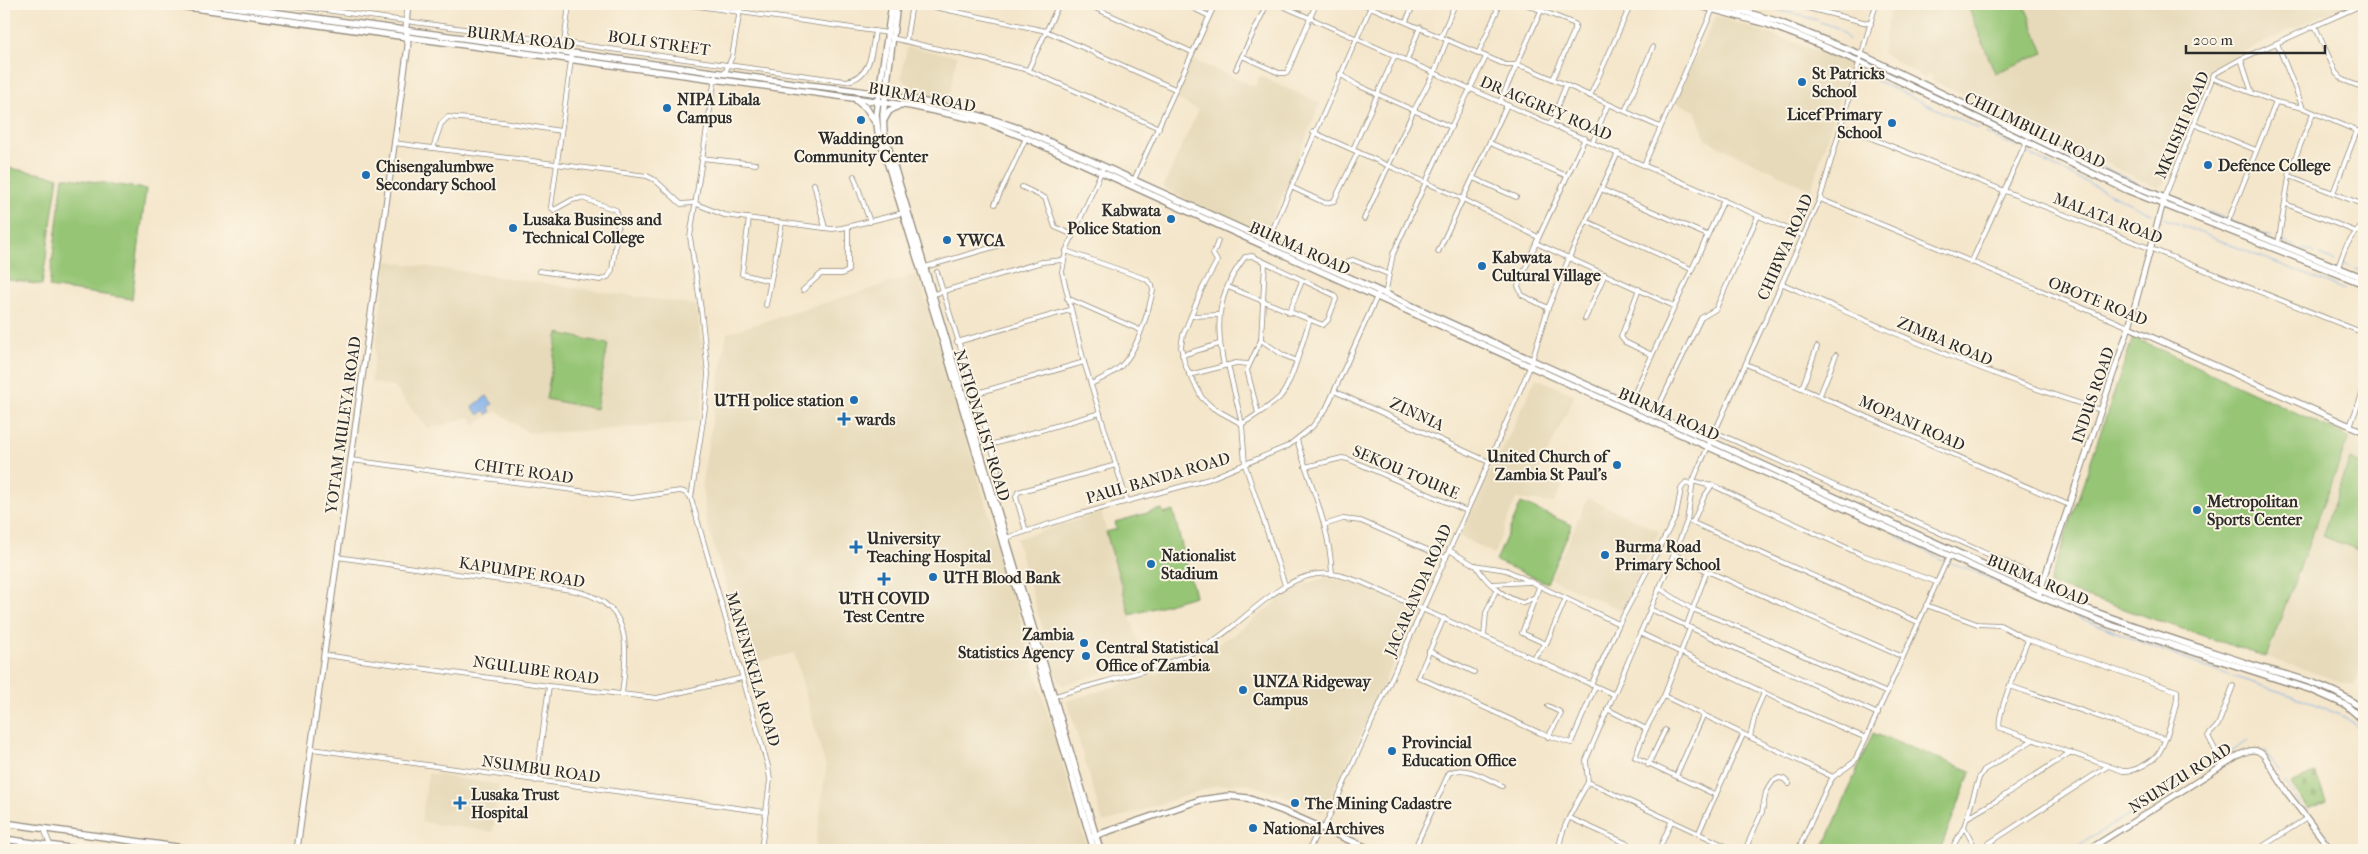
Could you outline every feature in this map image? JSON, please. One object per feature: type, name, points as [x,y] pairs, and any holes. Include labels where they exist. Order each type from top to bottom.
[{"type":"main road","name":"BURMA ROAD","points":[[165,4],[242,9]]},
{"type":"main road","name":"BURMA ROAD","points":[[212,4],[407,34],[715,75],[851,99],[903,105],[983,121],[1132,183],[2039,593]]},
{"type":"main road","name":"NATIONALIST ROAD","points":[[892,4],[880,125],[1093,836],[1100,850]]},
{"type":"main road","name":"NATIONALIST ROAD","points":[[890,35],[897,4]]},
{"type":"main road","name":"CHILIMBULU ROAD","points":[[1693,4],[1783,29],[1860,62],[2163,202],[2364,284]]},
{"type":"main road","name":"CHILIMBULU ROAD","points":[[1718,4],[1798,28],[1862,54],[2027,139]]},
{"type":"main road","name":"BURMA ROAD","points":[[407,34],[563,52],[572,56]]},
{"type":"main road","name":"BURMA ROAD","points":[[715,75],[725,73],[861,90],[957,108],[1021,129],[1102,170]]},
{"type":"main road","points":[[861,90],[875,85],[884,78],[890,90],[898,96]]},
{"type":"main road","points":[[851,99],[867,109],[880,125],[889,111],[903,105]]},
{"type":"main road","name":"CHILIMBULU ROAD","points":[[2163,202],[2227,224],[2364,278]]},
{"type":"main road","name":"NATIONALIST ROAD","points":[[905,212],[934,294],[1004,538]]},
{"type":"main road","name":"BURMA ROAD","points":[[1266,244],[1342,274],[1378,294],[1385,294],[1530,364],[1629,404],[1949,556],[2039,593],[2314,685],[2339,695],[2361,711],[2364,721]]},
{"type":"main road","points":[[1093,836],[1207,799],[1229,796],[1254,801],[1322,827],[1372,850]]},
{"type":"main road","points":[[4,823],[198,850]]},
{"type":"main road","name":"NATIONALIST ROAD","points":[[1093,836],[1094,850]]},
{"type":"main road","points":[[4,839],[51,848],[84,850]]},
{"type":"street","name":"BOLI STREET","points":[[281,4],[850,81],[858,77],[868,66],[875,31]]},
{"type":"street","name":"YOTAM MULEYA ROAD","points":[[297,850],[394,142],[407,34],[408,4]]},
{"type":"street","points":[[563,52],[569,4]]},
{"type":"street","points":[[683,4],[875,31],[906,41],[1028,70],[1159,128]]},
{"type":"street","points":[[725,73],[729,66],[741,4]]},
{"type":"street","points":[[906,41],[912,4]]},
{"type":"street","points":[[920,4],[1046,31],[1175,89]]},
{"type":"street","points":[[1028,70],[1059,4]]},
{"type":"street","points":[[1086,4],[1192,52]]},
{"type":"street","points":[[1185,4],[1209,16]]},
{"type":"street","points":[[1132,183],[1215,4]]},
{"type":"street","points":[[1236,69],[1267,4]]},
{"type":"street","name":"DR AGGREY ROAD","points":[[1278,4],[1395,56],[1435,71],[1470,89],[1551,123],[1804,236]]},
{"type":"street","points":[[1242,56],[1279,73],[1287,74],[1316,4]]},
{"type":"street","points":[[1363,4],[1371,5],[1478,54],[1506,65],[1517,65],[1566,85],[1660,127]]},
{"type":"street","points":[[1406,21],[1414,4]]},
{"type":"street","points":[[1441,37],[1455,4]]},
{"type":"street","points":[[1478,54],[1497,11],[1495,4]]},
{"type":"street","points":[[1526,4],[1572,22],[1576,26],[1553,80]]},
{"type":"street","points":[[1500,102],[1544,4]]},
{"type":"street","points":[[1590,96],[1631,4]]},
{"type":"street","points":[[1792,4],[1871,24]]},
{"type":"street","points":[[1822,11],[1824,4]]},
{"type":"street","name":"CHIBWA ROAD","points":[[1693,483],[1820,199],[1843,127],[1876,4]]},
{"type":"street","points":[[1266,244],[1313,132],[1371,5]]},
{"type":"street","points":[[2362,5],[2364,15]]},
{"type":"street","name":"MKUSHI ROAD","points":[[2163,202],[2212,78],[2218,70],[2362,5]]},
{"type":"street","points":[[1644,165],[1713,9]]},
{"type":"street","points":[[2315,26],[2336,74],[2343,80],[2364,88]]},
{"type":"street","points":[[1407,60],[1420,27]]},
{"type":"street","points":[[1364,219],[1414,110],[1435,71],[1447,40]]},
{"type":"street","points":[[2277,43],[2303,108]]},
{"type":"street","points":[[1625,111],[1653,47]]},
{"type":"street","points":[[538,271],[600,280],[608,277],[612,270],[618,213],[613,207],[582,198],[552,210],[556,164],[572,56]]},
{"type":"street","points":[[1353,149],[1395,56]]},
{"type":"street","points":[[1385,294],[1388,288],[1388,274],[1393,254],[1451,127],[1486,57]]},
{"type":"street","points":[[2241,59],[2252,93]]},
{"type":"street","points":[[1340,74],[1357,85],[1451,127]]},
{"type":"street","points":[[691,498],[705,408],[708,374],[701,309],[690,237],[700,158],[715,75]]},
{"type":"street","points":[[2212,78],[2276,102],[2303,108],[2364,134]]},
{"type":"street","points":[[1551,123],[1566,85]]},
{"type":"street","points":[[2227,224],[2276,102]]},
{"type":"street","points":[[1593,142],[1608,104]]},
{"type":"street","points":[[1438,252],[1507,105]]},
{"type":"street","points":[[2278,244],[2290,176],[2313,113]]},
{"type":"street","points":[[433,148],[441,124],[448,117],[503,122],[561,131]]},
{"type":"street","points":[[2193,124],[2256,150]]},
{"type":"street","name":"MALATA ROAD","points":[[1843,127],[2364,333]]},
{"type":"street","points":[[2333,193],[2356,131]]},
{"type":"street","points":[[1313,132],[1463,199],[1538,237]]},
{"type":"street","points":[[995,204],[1026,138]]},
{"type":"street","points":[[1548,308],[1522,295],[1518,289],[1538,237],[1585,138]]},
{"type":"street","points":[[1971,263],[2027,139]]},
{"type":"street","points":[[394,142],[651,177],[681,204],[694,203],[721,214],[782,223],[825,228],[848,227],[905,212]]},
{"type":"street","points":[[1490,143],[1567,176]]},
{"type":"street","points":[[1291,186],[1325,203],[1334,201],[1358,152]]},
{"type":"street","name":"JACARANDA ROAD","points":[[1309,850],[1322,827],[1467,512],[1530,364],[1548,308],[1569,258],[1618,153]]},
{"type":"street","points":[[700,158],[756,164]]},
{"type":"street","points":[[1102,170],[1066,251],[1062,272],[1084,362],[1127,501]]},
{"type":"street","points":[[854,176],[870,222]]},
{"type":"street","points":[[2290,176],[2364,204]]},
{"type":"street","points":[[1473,178],[1516,198]]},
{"type":"street","points":[[814,184],[825,228]]},
{"type":"street","points":[[1022,187],[1045,198],[1055,227],[1073,235]]},
{"type":"street","points":[[1601,189],[1707,235]]},
{"type":"street","name":"OBOTE ROAD","points":[[1820,199],[2129,327],[2364,432]]},
{"type":"street","points":[[1629,404],[1724,200]]},
{"type":"street","name":"INDUS ROAD","points":[[2039,593],[2129,327],[2163,202]]},
{"type":"street","points":[[2286,204],[2357,232]]},
{"type":"street","points":[[1654,416],[1701,318],[1716,309],[1758,216]]},
{"type":"street","points":[[749,218],[742,274],[770,281]]},
{"type":"street","points":[[1586,221],[1691,269]]},
{"type":"street","points":[[2338,268],[2341,255],[2364,221]]},
{"type":"street","points":[[766,305],[782,223]]},
{"type":"street","points":[[803,290],[821,274],[842,274],[848,271],[848,227]]},
{"type":"street","points":[[1218,241],[1214,253],[1217,261],[1202,289],[1181,343],[1182,355],[1189,376],[1206,402],[1242,424]]},
{"type":"street","points":[[1536,242],[1674,306]]},
{"type":"street","points":[[925,267],[998,246]]},
{"type":"street","points":[[1066,251],[1146,280],[1152,285],[1152,298],[1131,352],[1120,367],[1091,384]]},
{"type":"street","points":[[1228,287],[1289,313],[1323,324],[1326,323],[1336,298],[1334,295],[1252,256],[1245,257],[1228,287],[1218,315],[1220,344],[1242,424],[1246,465],[1285,585]]},
{"type":"street","points":[[934,294],[1042,262],[1063,260]]},
{"type":"street","points":[[1342,274],[1348,262],[1353,260],[1388,274]]},
{"type":"street","points":[[1258,413],[1247,376],[1249,364],[1261,340],[1265,263]]},
{"type":"street","points":[[937,272],[998,469]]},
{"type":"street","points":[[1585,318],[1605,274]]},
{"type":"street","points":[[1289,313],[1302,281]]},
{"type":"street","name":"ZIMBA ROAD","points":[[1783,284],[1975,368],[2055,397],[2101,410]]},
{"type":"street","points":[[1638,289],[1621,337],[1625,342],[1652,354]]},
{"type":"street","name":"PAUL BANDA ROAD","points":[[1004,538],[1127,501],[1187,486],[1246,465],[1255,458],[1288,446],[1320,419],[1378,294]]},
{"type":"street","points":[[1067,298],[1140,330]]},
{"type":"street","points":[[958,342],[1070,310]]},
{"type":"street","points":[[1192,316],[1218,315]]},
{"type":"street","points":[[1242,424],[1284,391],[1293,373],[1310,320]]},
{"type":"street","points":[[1261,340],[1283,355],[1296,360]]},
{"type":"street","points":[[1182,355],[1220,344]]},
{"type":"street","points":[[1802,388],[1817,347]]},
{"type":"street","points":[[1820,395],[1836,355]]},
{"type":"street","points":[[974,394],[1084,362]]},
{"type":"street","points":[[1189,376],[1236,363],[1249,364]]},
{"type":"street","name":"MOPANI ROAD","points":[[1746,364],[2068,505]]},
{"type":"street","points":[[2350,426],[2364,389]]},
{"type":"street","name":"ZINNIA","points":[[1334,391],[1489,462]]},
{"type":"street","points":[[990,445],[1100,413]]},
{"type":"street","points":[[1715,432],[2043,580]]},
{"type":"street","points":[[1297,440],[1324,525],[1330,551],[1332,574]]},
{"type":"street","name":"SEKOU TOURE","points":[[1305,467],[1342,458],[1348,459],[1467,512]]},
{"type":"street","name":"CHITE ROAD","points":[[351,460],[632,498],[680,491],[691,498]]},
{"type":"street","points":[[1026,531],[1016,497],[1018,492],[1116,465]]},
{"type":"street","points":[[1444,618],[1418,677],[1548,737],[1571,744],[1619,624],[1676,516],[1682,489],[1686,482],[1710,486],[1744,499],[1860,554],[1936,582]]},
{"type":"street","points":[[1560,850],[1560,842],[1588,782],[1586,760],[1687,521],[1693,483]]},
{"type":"street","points":[[1693,522],[1710,486]]},
{"type":"street","name":"MANENEKELA ROAD","points":[[691,498],[768,766],[770,780],[762,850]]},
{"type":"street","points":[[1324,525],[1343,519],[1361,521],[1446,558]]},
{"type":"street","points":[[1687,521],[1918,622]]},
{"type":"street","points":[[1449,550],[1476,565],[1504,569],[1565,600],[1619,624]]},
{"type":"street","points":[[1674,554],[1707,571],[1903,657]]},
{"type":"street","points":[[1798,850],[1823,794],[1833,777],[1854,762],[1878,714],[1949,556]]},
{"type":"street","name":"KAPUMPE ROAD","points":[[337,557],[571,590],[592,595],[614,612],[624,631],[627,648],[622,694]]},
{"type":"street","points":[[1476,565],[1482,577],[1521,603],[1535,597]]},
{"type":"street","points":[[1707,571],[1692,609],[1688,628],[1664,696],[1646,730],[1635,757],[1648,765],[1716,795]]},
{"type":"street","points":[[1051,697],[1175,660],[1225,634],[1285,585],[1314,575],[1332,574],[1362,582],[1613,694]]},
{"type":"street","points":[[1492,584],[1529,582]]},
{"type":"street","points":[[1538,586],[1522,633],[1546,644]]},
{"type":"street","points":[[1484,636],[1486,613],[1497,588]]},
{"type":"street","points":[[1659,588],[1692,609],[1751,632],[1887,693]]},
{"type":"street","points":[[1533,658],[1546,644],[1565,600]]},
{"type":"street","points":[[1926,605],[1977,624],[2000,625],[2028,640],[2177,691],[2173,713],[2157,754],[2134,770],[2123,771],[1999,727],[1998,722],[2028,640]]},
{"type":"street","points":[[1650,609],[1878,714]]},
{"type":"street","points":[[1640,633],[1764,693],[1866,738]]},
{"type":"street","points":[[1429,651],[1474,672]]},
{"type":"street","name":"NGULUBE ROAD","points":[[324,655],[549,686],[645,697],[667,697],[742,678]]},
{"type":"street","points":[[536,781],[549,686]]},
{"type":"street","points":[[2010,686],[2164,739]]},
{"type":"street","points":[[2223,765],[2208,736],[2218,725],[2232,686]]},
{"type":"street","points":[[1750,738],[1758,707],[1764,693]]},
{"type":"street","points":[[1664,696],[1833,777]]},
{"type":"street","points":[[2361,711],[2364,700]]},
{"type":"street","points":[[1548,706],[1561,714],[1548,737]]},
{"type":"street","points":[[1607,710],[1646,730]]},
{"type":"street","points":[[1676,776],[1703,716]]},
{"type":"street","points":[[1648,765],[1665,730]]},
{"type":"street","points":[[1699,832],[1744,735]]},
{"type":"street","points":[[1951,850],[1964,827],[1979,778],[1984,770],[2033,740]]},
{"type":"street","name":"NSUMBU ROAD","points":[[312,749],[766,812]]},
{"type":"street","name":"NSUNZU ROAD","points":[[2088,850],[2247,751],[2260,752],[2331,850]]},
{"type":"street","points":[[1968,816],[1996,801],[2071,752]]},
{"type":"street","points":[[1964,827],[1975,847],[1983,847],[2108,766]]},
{"type":"street","points":[[1414,850],[1449,774],[1458,770],[1469,771],[1502,786]]},
{"type":"street","points":[[1745,850],[1762,812],[1768,788],[1779,778],[1784,779],[1789,784]]},
{"type":"street","points":[[1588,782],[1699,832],[1734,850]]},
{"type":"street","points":[[1570,818],[1640,850]]},
{"type":"street","points":[[2257,850],[2307,818]]},
{"type":"street","points":[[1659,850],[1672,820]]},
{"type":"street","points":[[44,829],[51,848]]},
{"type":"shaded area","points":[[1891,4],[2347,4],[2209,68],[2164,186],[2158,188],[1931,80],[1933,76],[1929,73],[1926,79],[1882,53]]},
{"type":"shaded area","points":[[1716,16],[1851,62],[1811,190],[1706,140],[1695,111],[1674,101]]},
{"type":"shaded area","points":[[907,47],[957,56],[948,102],[921,96],[901,78]]},
{"type":"shaded area","points":[[1191,59],[1255,87],[1260,76],[1320,103],[1266,236],[1163,188],[1198,110],[1175,98]]},
{"type":"shaded area","points":[[387,261],[696,305],[705,369],[699,421],[591,431],[528,433],[497,411],[475,425],[470,417],[428,429],[394,387],[371,382]]},
{"type":"shaded area","name":"University Teaching Hospital","points":[[918,274],[1088,850],[815,850],[826,768],[794,653],[750,664],[706,520],[702,481],[727,333]]},
{"type":"shaded area","points":[[1536,378],[1575,395],[1537,475],[1562,487],[1554,503],[1516,499],[1494,554],[1459,536],[1497,458],[1512,463],[1499,457]]},
{"type":"shaded area","points":[[2349,437],[2364,443],[2364,661],[2354,686],[2266,657]]},
{"type":"shaded area","name":"Burma Road Primary School","points":[[1588,498],[1659,531],[1623,611],[1551,579]]},
{"type":"shaded area","points":[[1101,512],[1143,660],[1063,685],[1058,681],[1016,539]]},
{"type":"shaded area","name":"UNZA Ridgeway Campus","points":[[1326,578],[1371,586],[1417,611],[1363,730],[1322,813],[1285,796],[1244,783],[1215,786],[1103,823],[1067,701],[1184,665],[1233,635],[1297,586]]},
{"type":"shaded area","name":"Lusaka Trust Hospital","points":[[428,773],[499,785],[493,832],[421,822]]},
{"type":"green space","points":[[1974,4],[2024,4],[2044,53],[1995,73],[1968,6]]},
{"type":"green space","points":[[4,167],[58,177],[42,285],[4,279]]},
{"type":"green space","points":[[63,177],[146,189],[132,299],[49,287]]},
{"type":"green space","points":[[558,333],[608,344],[596,409],[546,399]]},
{"type":"green space","name":"Metropolitan Sports Center","points":[[2133,337],[2349,437],[2266,657],[2049,584]]},
{"type":"green space","points":[[2350,459],[2364,465],[2364,552],[2322,536]]},
{"type":"green space","points":[[1521,503],[1572,525],[1547,583],[1496,561]]},
{"type":"green space","name":"Nationalist Stadium","points":[[1162,509],[1164,514],[1173,511],[1195,596],[1130,615],[1106,532],[1117,529],[1115,522]]},
{"type":"green space","points":[[1873,733],[1971,771],[1940,850],[1832,850],[1824,847]]},
{"type":"green space","points":[[2315,772],[2326,801],[2309,809],[2291,784]]},
{"type":"water","points":[[487,396],[493,404],[488,407],[491,411],[487,414],[484,411],[479,415],[472,407]]},
{"type":"waterway","points":[[1756,4],[1817,20]]},
{"type":"waterway","points":[[1820,22],[1838,28],[1849,40]]},
{"type":"waterway","points":[[1867,71],[1873,79],[1979,129]]},
{"type":"waterway","points":[[1986,133],[2018,148]]},
{"type":"waterway","points":[[2032,134],[2145,187]]},
{"type":"waterway","points":[[2026,153],[2152,214]]},
{"type":"waterway","points":[[2153,191],[2160,193]]},
{"type":"waterway","points":[[2192,206],[2232,221]]},
{"type":"waterway","points":[[2163,218],[2345,290]]},
{"type":"waterway","points":[[2235,223],[2249,228]]},
{"type":"waterway","points":[[2253,230],[2259,232]]},
{"type":"waterway","points":[[2263,234],[2271,237]]},
{"type":"waterway","points":[[2282,241],[2297,247]]},
{"type":"waterway","points":[[2302,248],[2314,253]]},
{"type":"waterway","points":[[2319,255],[2335,261]]},
{"type":"waterway","points":[[2341,263],[2352,268]]},
{"type":"waterway","points":[[2355,269],[2363,272]]},
{"type":"waterway","points":[[1897,536],[1943,560]]},
{"type":"waterway","points":[[1950,563],[1969,569],[2040,602],[2205,667],[2311,702],[2355,724],[2364,738]]},
{"type":"waterway","points":[[2222,757],[2248,740]]},
{"type":"waterway","points":[[2265,750],[2281,774]]},
{"type":"waterway","points":[[2204,768],[2216,760]]},
{"type":"waterway","points":[[2176,786],[2198,772]]},
{"type":"waterway","points":[[2284,780],[2307,811]]},
{"type":"waterway","points":[[2071,850],[2171,789]]},
{"type":"waterway","points":[[2311,814],[2336,850]]},
{"type":"place","name":"St Patricks School","points":[[1802,82]]},
{"type":"place","name":"NIPA Libala Campus","points":[[667,108]]},
{"type":"place","name":"Waddington Community Center","points":[[861,120]]},
{"type":"place","name":"Licef Primary School","points":[[1892,123]]},
{"type":"place","name":"Defence College","points":[[2208,165]]},
{"type":"place","name":"Chisengalumbwe Secondary School","points":[[366,175]]},
{"type":"place","name":"Kabwata Police Station","points":[[1171,219]]},
{"type":"place","name":"Lusaka Business and Technical College","points":[[513,228]]},
{"type":"place","name":"YWCA","points":[[947,240]]},
{"type":"place","name":"Kabwata Cultural Village","points":[[1482,266]]},
{"type":"place","name":"UTH police station","points":[[854,400]]},
{"type":"place","name":"wards","points":[[844,419]]},
{"type":"place","name":"United Church of Zambia St Paul's","points":[[1617,465]]},
{"type":"place","name":"Metropolitan Sports Center","points":[[2197,510]]},
{"type":"place","name":"University Teaching Hospital","points":[[856,547]]},
{"type":"place","name":"Burma Road Primary School","points":[[1605,555]]},
{"type":"place","name":"Nationalist Stadium","points":[[1151,564]]},
{"type":"place","name":"UTH Blood Bank","points":[[933,577]]},
{"type":"place","name":"UTH COVID Test Centre","points":[[884,579]]},
{"type":"place","name":"Zambia Statistics Agency","points":[[1084,643]]},
{"type":"place","name":"Central Statistical Office of Zambia","points":[[1086,656]]},
{"type":"place","name":"UNZA Ridgeway Campus","points":[[1243,690]]},
{"type":"place","name":"Provincial Education Office","points":[[1392,751]]},
{"type":"place","name":"Lusaka Trust Hospital","points":[[460,803]]},
{"type":"place","name":"The Mining Cadastre","points":[[1295,803]]},
{"type":"place","name":"National Archives","points":[[1253,828]]}]
